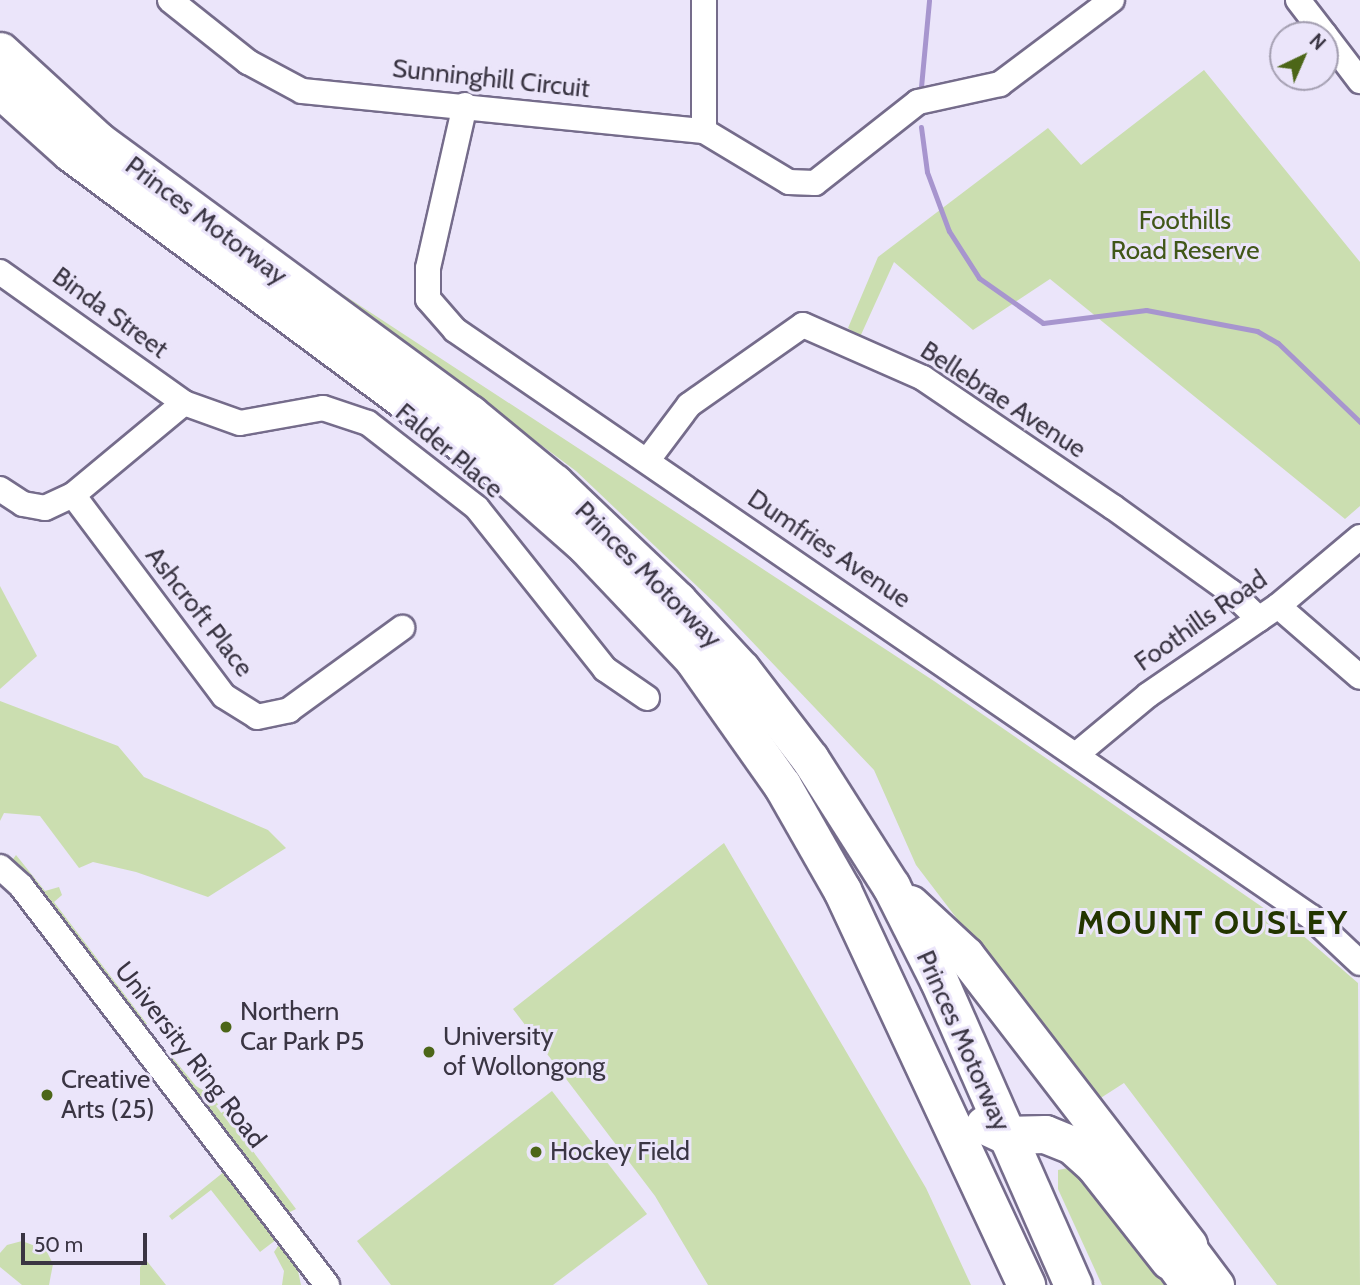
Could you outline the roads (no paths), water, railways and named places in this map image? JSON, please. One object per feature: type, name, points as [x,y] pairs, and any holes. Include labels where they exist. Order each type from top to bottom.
[{"type":"highway","name":"Princes Motorway","points":[[0,51],[97,140],[470,414],[554,483],[677,600],[741,669],[810,759],[891,886],[939,981],[1004,1135],[1073,1285]]},
{"type":"highway","name":"Princes Motorway","points":[[0,89],[69,152],[508,477],[585,545],[693,659],[782,785],[842,890],[1026,1285]]},
{"type":"highway","points":[[693,659],[758,731],[787,773],[866,906],[964,1100],[982,1123],[1004,1135],[1045,1134],[1072,1144],[1095,1166],[1181,1263]]},
{"type":"highway","points":[[891,886],[965,955],[1181,1263]]},
{"type":"highway","points":[[1082,1285],[1044,1189],[1046,1168],[1060,1158],[1074,1161],[1092,1175],[1181,1263]]},
{"type":"main road","points":[[1181,1263],[1218,1285]]},
{"type":"street","name":"Sunninghill Circuit","points":[[170,0],[248,62],[302,91],[465,105],[704,131]]},
{"type":"street","points":[[704,0],[704,131],[789,181],[815,183],[918,102],[1000,84],[1112,0]]},
{"type":"street","points":[[1298,0],[1314,21]]},
{"type":"street","points":[[1339,53],[1360,81]]},
{"type":"street","name":"Dumfries Avenue","points":[[465,105],[428,268],[428,299],[455,330],[1311,917],[1360,963]]},
{"type":"street","name":"Binda Street","points":[[0,272],[184,403]]},
{"type":"street","name":"Bellebrae Avenue","points":[[648,461],[689,405],[803,325],[923,378],[1231,592],[1268,612]]},
{"type":"street","points":[[0,489],[23,505],[45,508],[73,495],[184,403]]},
{"type":"street","name":"Falder Place","points":[[184,403],[240,423],[323,408],[368,423],[477,508],[605,669],[647,698]]},
{"type":"street","name":"Ashcroft Place","points":[[73,495],[223,696],[257,717],[289,710],[402,628]]},
{"type":"street","name":"Foothills Road","points":[[1077,754],[1148,695],[1268,612],[1360,537]]},
{"type":"street","points":[[1268,612],[1360,677]]},
{"type":"street","name":"University Ring Road","points":[[0,867],[21,886],[327,1285]]},
{"type":"waterway","points":[[921,87],[929,0]]},
{"type":"waterway","points":[[921,127],[927,172],[949,231],[979,278],[1043,323],[1146,310],[1257,331],[1278,343],[1360,422]]},
{"type":"place","name":"Northern Car Park P5","points":[[226,1027]]},
{"type":"place","name":"University of Wollongong","points":[[429,1052]]},
{"type":"place","name":"Creative Arts (25)","points":[[47,1095]]},
{"type":"place","name":"Hockey Field","points":[[536,1152]]},
{"type":"district","name":"MOUNT OUSLEY","points":[[1213,923]]},
{"type":"park label","name":"Foothills Road Reserve","points":[[1185,236]]}]
